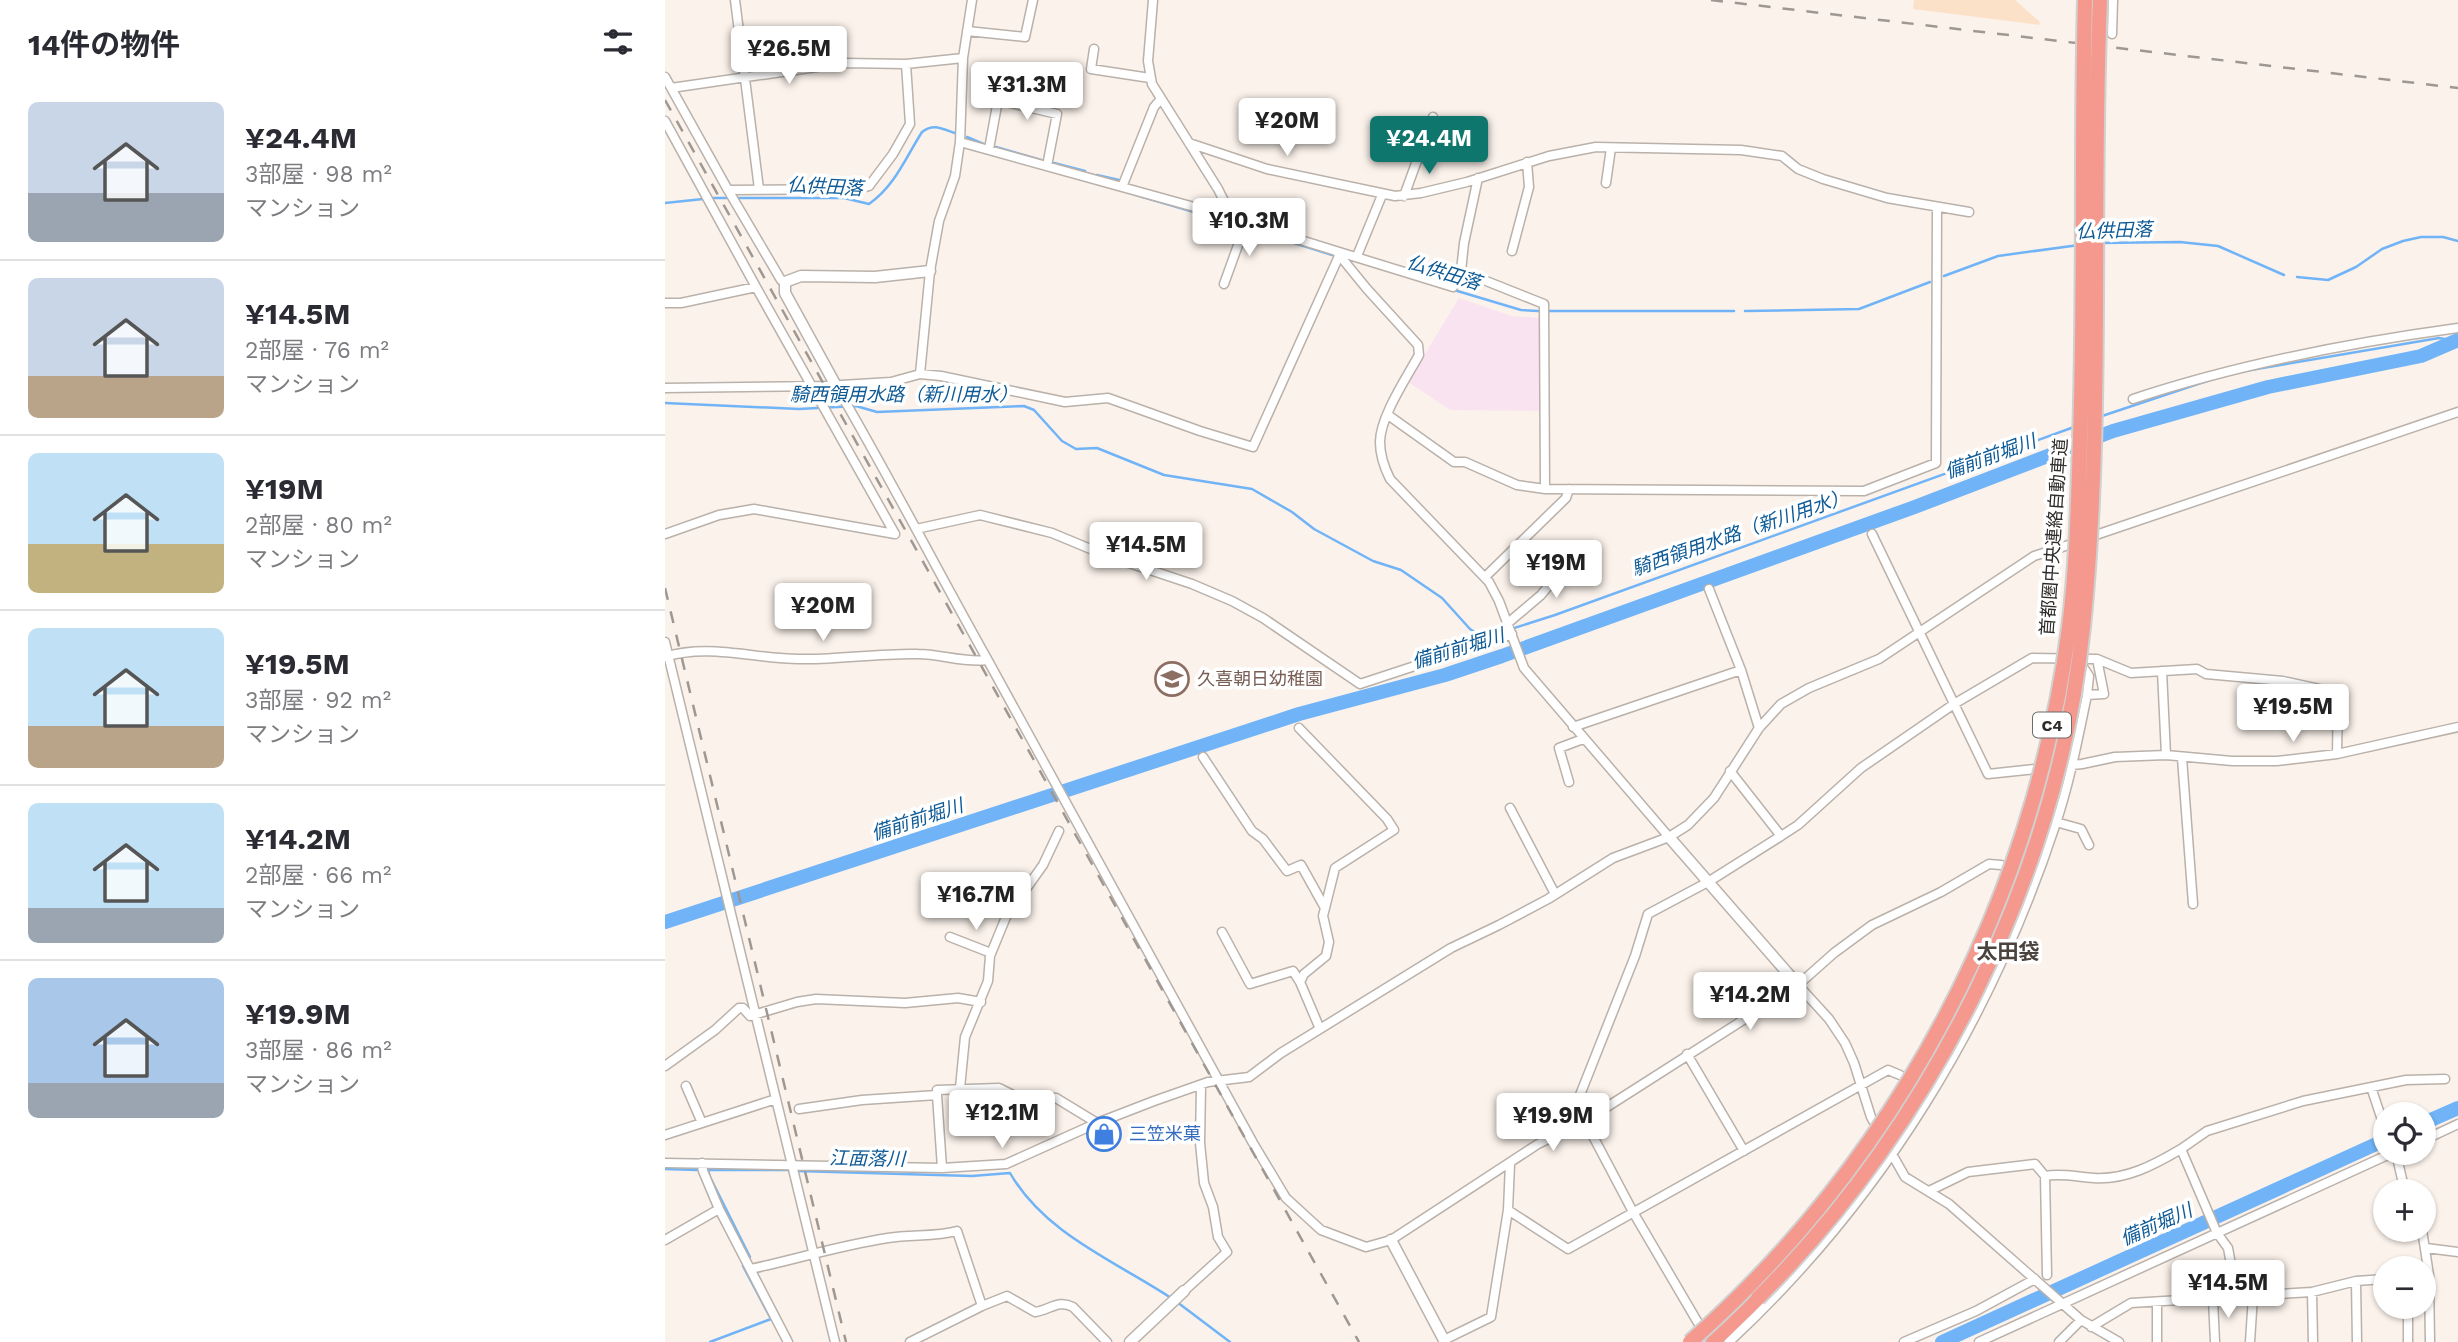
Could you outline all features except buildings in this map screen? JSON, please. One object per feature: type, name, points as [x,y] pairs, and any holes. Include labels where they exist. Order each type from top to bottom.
[{"type":"highway","name":"首都圏中央連絡自動車道","points":[[1690,1342],[1762,1275],[1798,1236],[1884,1122],[1915,1072],[1979,950],[2025,829],[2046,754],[2063,672],[2075,562],[2083,357],[2085,0]]},
{"type":"highway","name":"首都圏中央連絡自動車道","points":[[1711,1342],[1779,1276],[1852,1192],[1930,1079],[1996,946],[2040,828],[2065,734],[2088,575],[2094,393],[2100,0]]},
{"type":"street","points":[[735,0],[759,189]]},
{"type":"street","points":[[920,374],[930,271],[939,221],[955,176],[960,142],[963,58],[972,0]]},
{"type":"street","points":[[967,31],[1025,37],[1033,0]]},
{"type":"street","points":[[1153,0],[1148,55],[1150,78],[1160,100],[1234,218]]},
{"type":"street","points":[[2112,34],[2113,0]]},
{"type":"street","points":[[1094,48],[1091,69],[1150,78]]},
{"type":"street","points":[[671,88],[844,63],[906,64],[963,58]]},
{"type":"street","points":[[728,190],[826,190],[869,186],[893,154],[910,124],[906,64]]},
{"type":"street","points":[[665,78],[728,190],[781,280],[785,282]]},
{"type":"street","points":[[989,149],[998,100],[1057,114],[1047,166]]},
{"type":"street","points":[[1122,187],[1154,107],[1160,100]]},
{"type":"street","points":[[1404,196],[1433,117]]},
{"type":"street","points":[[665,121],[668,133],[708,198],[895,534],[754,509],[719,515],[665,534]]},
{"type":"street","points":[[960,142],[1234,218],[1337,254],[1357,256],[1453,287],[1461,271],[1478,178]]},
{"type":"street","points":[[1189,143],[1267,169],[1382,195],[1404,196],[1478,178],[1527,162],[1595,147],[1741,150],[1782,156],[1798,169],[1887,198],[1969,212]]},
{"type":"street","points":[[1606,183],[1611,148]]},
{"type":"street","points":[[1512,251],[1529,187],[1527,162]]},
{"type":"street","points":[[1357,256],[1382,195]]},
{"type":"street","points":[[1388,415],[1454,462],[1465,463],[1517,485],[1545,489],[1864,491],[1936,463],[1937,208]]},
{"type":"street","points":[[1224,284],[1246,223]]},
{"type":"street","points":[[665,388],[811,386],[891,382],[920,374],[941,376],[1065,402],[1108,398],[1254,447],[1337,254]]},
{"type":"street","points":[[1337,254],[1420,349],[1388,415],[1380,439],[1382,461],[1390,479],[1485,578],[1499,601],[1519,658],[1532,679],[1829,1019],[1845,1043],[1871,1117],[1905,1177],[1949,1204],[2081,1320],[2119,1342]]},
{"type":"street","points":[[785,282],[801,276],[875,277],[930,271]]},
{"type":"street","points":[[1461,271],[1544,304],[1545,489]]},
{"type":"street","points":[[785,282],[785,293],[1286,1198],[1321,1230],[1366,1247],[1391,1240],[1538,1144],[1585,1121],[1798,985],[1834,953],[1872,925],[1941,892],[1989,864],[2001,865]]},
{"type":"street","points":[[665,303],[681,303],[756,286]]},
{"type":"street","points":[[2133,399],[2235,369],[2402,335],[2458,328]]},
{"type":"street","points":[[665,1163],[942,1168],[1006,1164],[1097,1123],[1208,1082],[1249,1077],[1281,1053],[1451,948],[1499,926],[1613,858],[1669,837],[1688,825],[1714,798],[1759,728],[1781,704],[1809,688],[1879,659],[2034,556],[2458,412]]},
{"type":"street","points":[[1485,578],[1566,498],[1569,489]]},
{"type":"street","points":[[916,529],[980,515],[1052,533],[1105,555],[1192,583],[1231,601],[1263,618],[1360,684],[1512,634]]},
{"type":"street","points":[[1872,534],[1989,775],[2115,757],[2166,755],[2182,758],[2277,761],[2337,754],[2458,727]]},
{"type":"street","points":[[1508,624],[1541,595],[1577,551]]},
{"type":"street","points":[[1709,589],[1741,670],[1759,728]]},
{"type":"street","points":[[665,642],[835,1342]]},
{"type":"street","points":[[667,656],[694,650],[799,659],[896,653],[972,661],[987,660]]},
{"type":"street","points":[[1711,1342],[1633,1212],[1585,1121],[1580,1096],[1635,956],[1648,914],[1708,882],[1798,825],[1861,768],[1954,704],[2032,658],[2097,659],[2131,673],[2197,669],[2206,674],[2283,681],[2338,693],[2337,754]]},
{"type":"street","points":[[1729,1342],[1783,1289],[1846,1217],[1892,1156],[1956,1053],[2004,960],[2055,825],[2072,765],[2089,676],[2077,659]]},
{"type":"street","points":[[2087,695],[2104,694],[2097,659]]},
{"type":"street","points":[[1573,727],[1741,670]]},
{"type":"street","points":[[2162,671],[2166,755]]},
{"type":"street","points":[[1299,728],[1387,819],[1394,830],[1335,868],[1323,916],[1329,942],[1326,956],[1304,974],[1300,982]]},
{"type":"street","points":[[1569,782],[1559,748],[1583,739]]},
{"type":"street","points":[[1203,757],[1252,831],[1263,839],[1287,871],[1301,865],[1325,908]]},
{"type":"street","points":[[2182,758],[2193,904]]},
{"type":"street","points":[[1730,771],[1781,836]]},
{"type":"street","points":[[1510,808],[1555,894]]},
{"type":"street","points":[[2008,846],[2015,848],[2038,831],[2055,825],[2081,829],[2089,845]]},
{"type":"street","points":[[960,1088],[965,1037],[988,981],[991,953],[1006,917],[1043,865],[1059,831]]},
{"type":"street","points":[[1222,932],[1250,984],[1293,971],[1320,1029]]},
{"type":"street","points":[[950,937],[991,953]]},
{"type":"street","points":[[665,1066],[715,1030],[737,1009],[743,1008],[750,1016],[816,999],[905,1003],[958,998],[981,1002]]},
{"type":"street","points":[[1925,1037],[1956,1053]]},
{"type":"street","points":[[1687,1054],[1744,1151]]},
{"type":"street","points":[[1508,1210],[1568,1249],[1888,1070],[1900,1075]]},
{"type":"street","points":[[2045,1176],[2073,1175],[2094,1178],[2128,1174],[2152,1167],[2207,1131],[2303,1101],[2406,1080],[2445,1079]]},
{"type":"street","points":[[686,1086],[702,1123]]},
{"type":"street","points":[[1130,1342],[1227,1252],[1218,1237],[1213,1207],[1204,1184],[1200,1143],[1201,1086]]},
{"type":"street","points":[[2371,1087],[2376,1102]]},
{"type":"street","points":[[942,1168],[937,1090],[999,1088],[1015,1096],[1056,1098],[1097,1123]]},
{"type":"street","points":[[799,1109],[862,1100],[937,1095]]},
{"type":"street","points":[[665,1135],[776,1099]]},
{"type":"street","points":[[2436,1134],[2458,1124]]},
{"type":"street","points":[[2181,1149],[2217,1233],[2228,1248],[2237,1297]]},
{"type":"street","points":[[1979,1342],[2373,1162]]},
{"type":"street","points":[[702,1164],[719,1209],[788,1342]]},
{"type":"street","points":[[1391,1240],[1445,1341],[1491,1317],[1508,1210],[1510,1164]]},
{"type":"street","points":[[1929,1191],[1977,1170],[2035,1164],[2045,1176]]},
{"type":"street","points":[[2045,1176],[2047,1275]]},
{"type":"street","points":[[665,1240],[719,1209]]},
{"type":"street","points":[[751,1269],[887,1238],[927,1233],[943,1235],[957,1231],[982,1306]]},
{"type":"street","points":[[2425,1242],[2426,1256]]},
{"type":"street","points":[[1772,1244],[1775,1250],[1769,1274],[1783,1289]]},
{"type":"street","points":[[2426,1248],[2458,1252]]},
{"type":"street","points":[[1904,1342],[1976,1311],[2035,1279]]},
{"type":"street","points":[[2091,1327],[2131,1303],[2312,1292],[2356,1281],[2373,1280]]},
{"type":"street","points":[[2356,1281],[2357,1342]]},
{"type":"street","points":[[2312,1292],[2313,1342]]},
{"type":"street","points":[[910,1342],[1007,1296],[1035,1312],[1057,1304],[1067,1304],[1107,1342]]},
{"type":"street","points":[[2250,1342],[2253,1296]]},
{"type":"street","points":[[2213,1299],[2215,1342]]},
{"type":"street","points":[[2157,1302],[2158,1342]]},
{"type":"street","points":[[2408,1319],[2409,1342]]},
{"type":"street","points":[[2429,1319],[2430,1342]]},
{"type":"street","points":[[2059,1342],[2081,1320]]},
{"type":"shaded area","points":[[1914,0],[2015,0],[2040,22],[2039,25],[1913,9]]},
{"type":"shaded area","points":[[1459,298],[1512,316],[1540,318],[1540,411],[1450,410],[1408,382]]},
{"type":"waterway","name":"仏供田落","points":[[738,198],[844,198],[869,204],[893,180],[922,132],[934,127],[955,133]]},
{"type":"waterway","name":"仏供田落","points":[[967,137],[986,145]]},
{"type":"waterway","name":"仏供田落","points":[[996,147],[1041,160]]},
{"type":"waterway","name":"仏供田落","points":[[1054,163],[1085,171]]},
{"type":"waterway","name":"仏供田落","points":[[1097,175],[1119,180]]},
{"type":"waterway","name":"仏供田落","points":[[1136,195],[1238,225]]},
{"type":"waterway","name":"仏供田落","points":[[710,198],[728,198]]},
{"type":"waterway","name":"仏供田落","points":[[665,203],[703,199]]},
{"type":"waterway","name":"仏供田落","points":[[1250,229],[1332,255]]},
{"type":"waterway","name":"仏供田落","points":[[2297,277],[2328,280],[2356,267],[2382,249],[2403,241],[2421,237],[2443,237],[2458,241]]},
{"type":"waterway","name":"仏供田落","points":[[2100,243],[2180,242],[2218,246],[2284,275]]},
{"type":"waterway","name":"仏供田落","points":[[1944,276],[1998,256],[2079,245]]},
{"type":"waterway","name":"仏供田落","points":[[1745,311],[1859,309],[1930,282]]},
{"type":"waterway","name":"仏供田落","points":[[1454,290],[1521,310],[1538,311]]},
{"type":"waterway","name":"仏供田落","points":[[1550,311],[1734,311]]},
{"type":"waterway","name":"騎西領用水路（新川用水）","points":[[2239,372],[2439,338],[2455,341]]},
{"type":"waterway","name":"備前前堀川","points":[[665,922],[1299,714],[1445,675],[1502,656],[1912,508],[2113,431],[2268,387],[2421,356],[2458,340]]},
{"type":"waterway","name":"騎西領用水路（新川用水）","points":[[2099,417],[2216,378]]},
{"type":"waterway","name":"騎西領用水路（新川用水）","points":[[665,403],[799,409],[856,406],[877,412],[1024,406],[1034,410],[1062,441],[1076,449],[1097,448],[1164,475],[1252,489],[1292,512],[1314,529],[1373,561],[1401,570],[1442,598],[1470,629],[1483,638],[1555,615],[2074,427]]},
{"type":"waterway","name":"備前堀川","points":[[2436,1118],[2458,1108]]},
{"type":"waterway","name":"備前堀川","points":[[1942,1342],[2373,1145]]},
{"type":"waterway","points":[[665,1169],[697,1170]]},
{"type":"waterway","name":"江面落川","points":[[750,1257],[708,1170],[790,1170]]},
{"type":"waterway","name":"江面落川","points":[[797,1171],[972,1176],[1010,1173],[1042,1213],[1062,1230],[1171,1298]]},
{"type":"waterway","name":"江面落川","points":[[710,1342],[771,1319],[743,1266]]},
{"type":"waterway","name":"江面落川","points":[[1177,1302],[1230,1342]]},
{"type":"railway","points":[[1711,0],[2458,88]]},
{"type":"railway","points":[[665,100],[1359,1342]]},
{"type":"railway","points":[[665,588],[846,1342]]},
{"type":"place","name":"久喜朝日幼稚園","points":[[1172,679]]},
{"type":"place","name":"三笠米菓","points":[[1104,1134]]},
{"type":"district","name":"太田袋","points":[[2008,952]]}]
